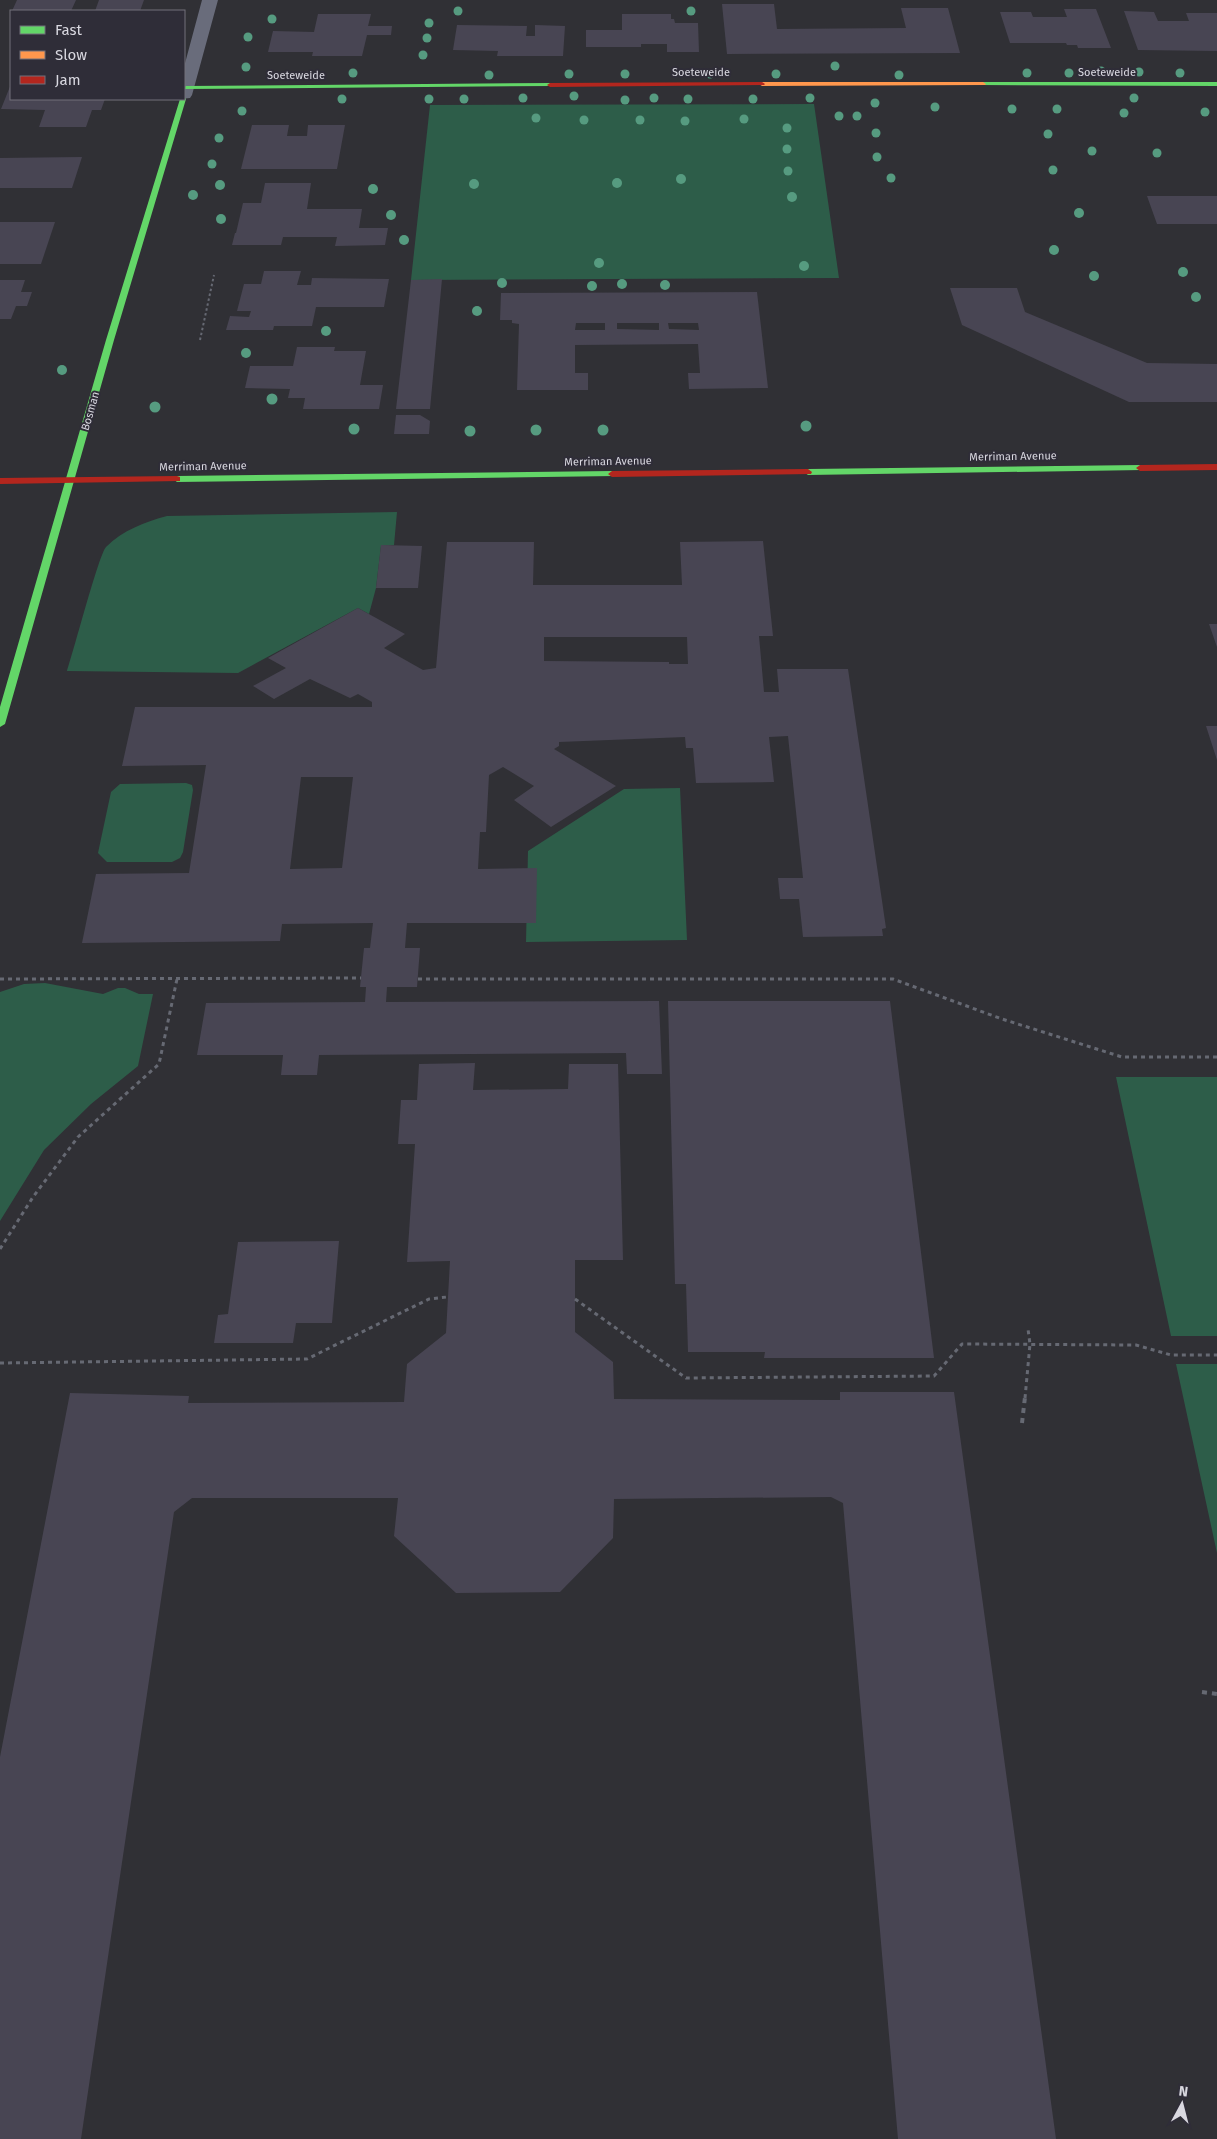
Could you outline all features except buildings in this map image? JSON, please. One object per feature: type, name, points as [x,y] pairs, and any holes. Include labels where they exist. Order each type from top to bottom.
[{"type":"street","name":"Bosman","points":[[185,90],[210,0]]},
{"type":"street","name":"Soeteweide","points":[[185,94],[688,84],[1217,84]]},
{"type":"street","name":"Bosman","points":[[0,724],[69,480],[182,100]]},
{"type":"street","name":"Merriman Avenue","points":[[0,481],[1217,467]]},
{"type":"path","points":[[200,340],[214,275]]},
{"type":"path","points":[[0,979],[361,978]]},
{"type":"path","points":[[418,978],[893,979],[1002,1019],[1122,1057],[1217,1057]]},
{"type":"path","points":[[0,1249],[34,1197],[78,1137],[158,1064],[177,979]]},
{"type":"path","points":[[0,1363],[307,1359],[429,1299],[447,1298]]},
{"type":"path","points":[[575,1299],[686,1378],[934,1376],[962,1344],[1136,1345],[1171,1355],[1217,1355]]},
{"type":"path","points":[[1022,1423],[1030,1344],[1028,1329]]},
{"type":"path","points":[[1202,1692],[1217,1694]]},
{"type":"green space","points":[[814,104],[839,278],[411,280],[430,105]]},
{"type":"green space","points":[[397,512],[394,545],[381,546],[376,588],[369,614],[358,608],[238,673],[67,671],[92,585],[106,547],[135,527],[167,516]]},
{"type":"green space","points":[[186,783],[192,785],[193,790],[183,852],[180,858],[172,862],[107,862],[98,853],[111,792],[120,784]]},
{"type":"green space","points":[[680,788],[687,940],[526,942],[528,851],[624,789]]},
{"type":"green space","points":[[45,983],[103,994],[118,988],[125,988],[139,994],[153,994],[138,1066],[91,1104],[44,1150],[0,1221],[0,992],[24,984]]},
{"type":"green space","points":[[1116,1077],[1217,1077],[1217,1336],[1171,1336]]},
{"type":"green space","points":[[1176,1364],[1217,1364],[1217,1553]]},
{"type":"traffic: fast","points":[[983,84],[1217,84]]},
{"type":"traffic: fast","points":[[186,88],[550,85]]},
{"type":"traffic: fast","points":[[0,724],[110,340],[183,100]]},
{"type":"traffic: fast","points":[[808,472],[1140,468]]},
{"type":"traffic: fast","points":[[177,479],[612,474]]},
{"type":"traffic: slow","points":[[762,84],[983,84]]},
{"type":"traffic: jam","points":[[550,85],[762,84]]},
{"type":"traffic: jam","points":[[1140,468],[1217,467]]},
{"type":"traffic: jam","points":[[612,474],[808,472]]},
{"type":"traffic: jam","points":[[0,481],[177,479]]}]
